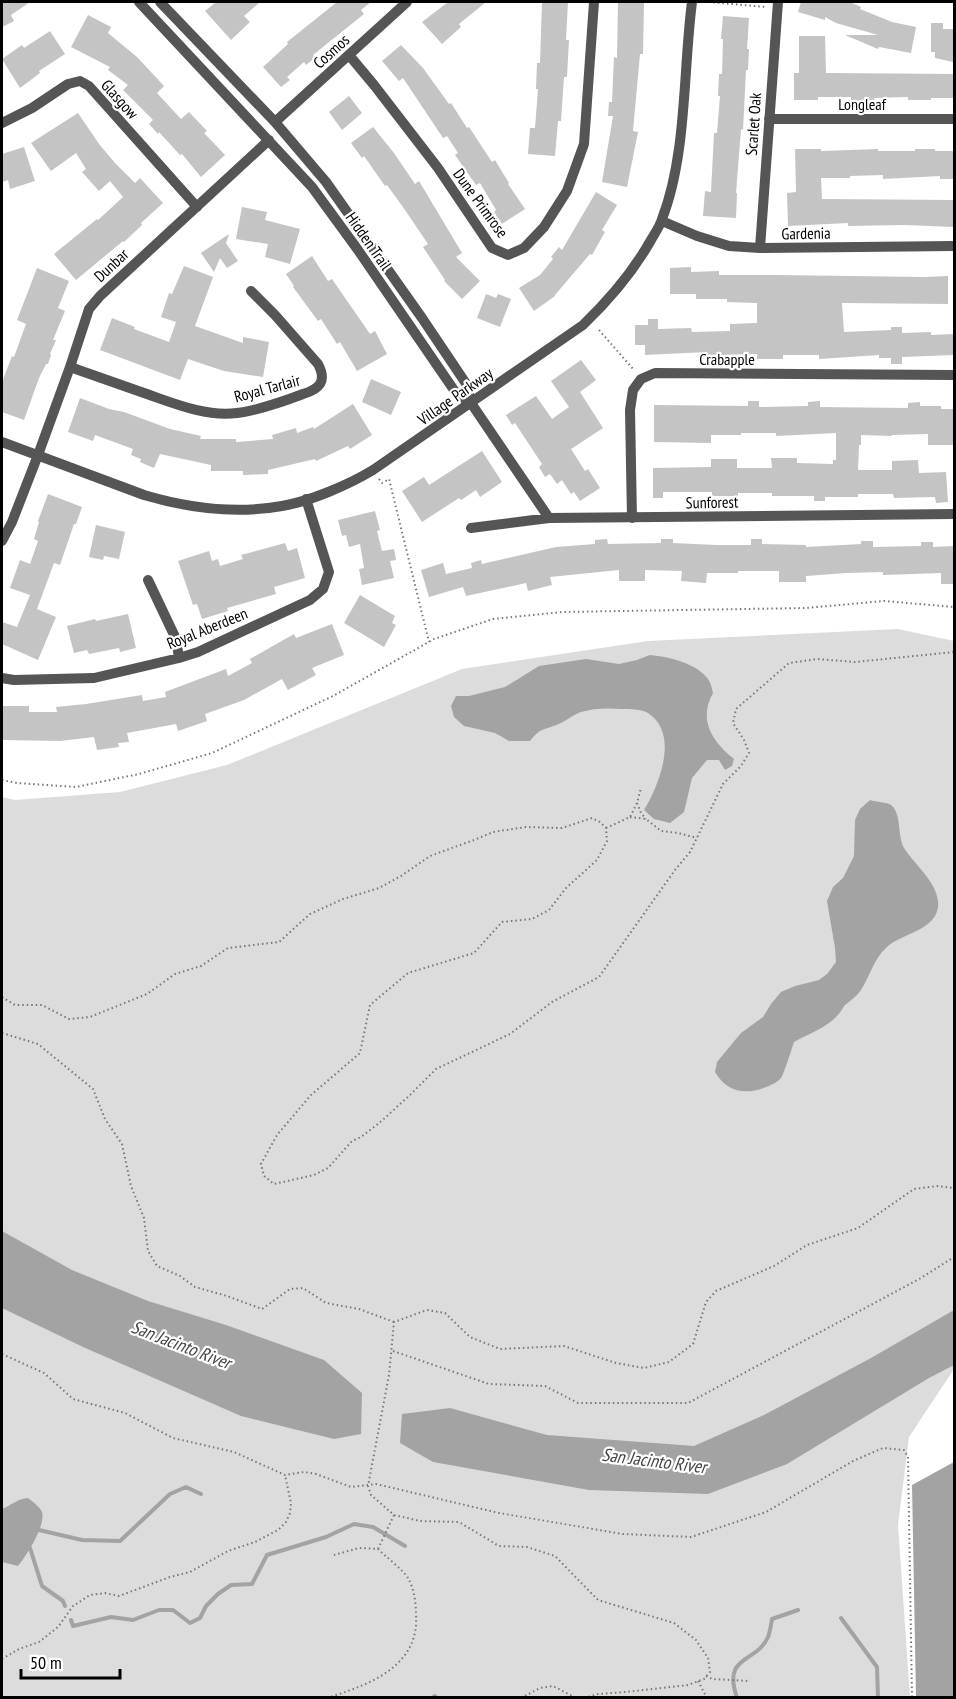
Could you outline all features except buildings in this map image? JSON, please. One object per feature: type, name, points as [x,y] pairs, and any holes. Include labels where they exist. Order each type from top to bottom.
[{"type":"street","name":"Hidden Trail","points":[[139,2],[312,187],[456,393],[471,403],[549,518]]},
{"type":"street","points":[[160,2],[275,122],[326,182],[372,245],[467,385],[471,403]]},
{"type":"street","name":"Cosmos","points":[[275,122],[407,2]]},
{"type":"street","name":"Dune Primrose","points":[[349,55],[438,168],[492,248],[508,255],[524,248],[544,227],[567,190],[584,144],[594,2]]},
{"type":"street","name":"Village Parkway","points":[[2,442],[144,495],[167,502],[213,509],[282,506],[355,481],[373,470],[583,325],[609,300],[628,277],[662,221],[672,187],[679,145],[692,2]]},
{"type":"street","name":"Scarlet Oak","points":[[760,248],[778,4]]},
{"type":"street","name":"Glasgow","points":[[2,123],[32,108],[68,84],[80,81],[89,87],[197,207]]},
{"type":"street","name":"Longleaf","points":[[769,118],[954,118]]},
{"type":"street","name":"Dunbar","points":[[2,541],[12,522],[38,455],[86,315],[93,303],[269,140]]},
{"type":"street","name":"Gardenia","points":[[662,221],[697,236],[729,246],[760,248],[954,246]]},
{"type":"street","name":"Royal Tarlair","points":[[70,367],[189,408],[218,413],[236,413],[264,407],[316,389],[320,386],[322,378],[318,364],[251,291]]},
{"type":"street","name":"Crabapple","points":[[642,379],[655,374],[954,375]]},
{"type":"street","points":[[632,518],[630,410],[633,390],[642,379]]},
{"type":"street","name":"Royal Aberdeen","points":[[2,678],[14,680],[94,678],[178,658],[310,600],[323,589],[329,572],[306,499]]},
{"type":"street","name":"Sunforest","points":[[471,528],[549,518],[954,514]]},
{"type":"street","points":[[148,580],[176,639],[178,658]]},
{"type":"path","points":[[709,2],[778,4]]},
{"type":"path","points":[[599,330],[642,379]]},
{"type":"path","points":[[373,470],[382,483],[389,479],[429,642]]},
{"type":"path","points":[[2,780],[76,787],[139,774],[212,753],[333,696],[429,642],[493,619],[562,612],[806,608],[884,601],[954,607]]},
{"type":"path","points":[[606,828],[607,841],[597,860],[566,888],[549,910],[532,919],[502,922],[474,953],[408,973],[370,1005],[360,1053],[311,1095],[277,1135],[261,1164],[264,1176],[274,1184],[314,1175],[328,1168],[352,1141],[361,1137],[408,1097],[436,1069],[510,1034],[552,1002],[598,977],[690,852],[718,792],[741,766],[749,753],[733,723],[736,709],[789,663],[817,658],[855,662],[954,652]]},
{"type":"path","points":[[630,817],[641,788]]},
{"type":"path","points":[[637,803],[646,819],[661,831],[697,839]]},
{"type":"path","points":[[606,828],[630,817],[646,819]]},
{"type":"path","points":[[2,997],[15,1005],[42,1005],[69,1019],[90,1017],[147,994],[175,974],[201,966],[228,948],[279,942],[310,914],[343,899],[379,888],[429,856],[493,832],[526,827],[562,828],[592,818],[606,828]]},
{"type":"path","points":[[2,1034],[38,1044],[93,1089],[105,1119],[122,1144],[131,1186],[144,1218],[148,1251],[157,1266],[180,1276],[195,1287],[262,1309],[290,1289],[303,1287],[326,1303],[359,1309],[394,1322],[427,1310],[445,1313],[470,1337],[501,1349],[564,1347],[616,1364],[644,1368],[669,1362],[693,1344],[706,1302],[716,1291],[774,1266],[807,1245],[858,1228],[914,1189],[937,1186],[954,1188]]},
{"type":"path","points":[[392,1350],[489,1384],[545,1386],[578,1403],[688,1403],[921,1278],[954,1257]]},
{"type":"path","points":[[394,1322],[389,1375],[368,1486],[371,1495],[394,1515],[420,1521],[459,1522],[499,1546],[527,1547],[555,1556],[598,1600],[674,1623],[696,1641],[708,1658],[710,1672],[688,1685],[598,1694],[584,1698]]},
{"type":"path","points":[[2,1354],[44,1373],[72,1399],[125,1413],[173,1438],[234,1452],[285,1475],[304,1472],[316,1474],[351,1487],[375,1484],[499,1513],[623,1534],[691,1537],[766,1512],[852,1461],[884,1448],[904,1450],[908,1457],[912,1698]]},
{"type":"path","points":[[2,1659],[19,1649],[39,1642],[58,1627],[74,1606],[90,1595],[105,1593],[119,1596],[190,1572],[228,1551],[255,1542],[278,1530],[286,1522],[290,1513],[291,1503],[285,1475]]},
{"type":"path","points":[[378,1549],[394,1515]]},
{"type":"path","points":[[327,1698],[351,1690],[389,1672],[409,1651],[417,1626],[416,1601],[408,1577],[378,1549],[359,1548],[334,1555]]},
{"type":"path","points":[[706,1676],[712,1679],[748,1682]]},
{"type":"path","points":[[698,1681],[706,1698]]},
{"type":"path","points":[[521,1698],[540,1688],[553,1686],[576,1697]]},
{"type":"path","points":[[701,1698],[704,1693]]},
{"type":"shaded area","points":[[898,629],[954,641],[954,1369],[909,1437],[898,1525],[910,1697],[2,1697],[2,797],[15,800],[120,792],[227,765],[462,669],[648,641]]},
{"type":"water","points":[[650,655],[674,659],[690,665],[708,679],[713,693],[707,712],[707,721],[719,745],[734,759],[732,766],[725,770],[719,760],[707,760],[692,778],[684,812],[670,823],[654,819],[644,810],[660,774],[665,746],[658,722],[648,713],[635,709],[612,708],[581,712],[541,731],[530,741],[509,741],[495,733],[464,726],[454,717],[451,706],[456,696],[469,696],[505,687],[539,666],[586,659],[619,664]]},
{"type":"water","points":[[870,800],[889,804],[894,809],[904,848],[933,887],[938,901],[937,911],[927,925],[894,942],[883,951],[861,990],[833,1020],[794,1042],[779,1080],[753,1091],[739,1091],[732,1088],[726,1085],[715,1072],[717,1062],[741,1033],[763,1017],[781,992],[819,980],[836,962],[827,901],[833,887],[843,878],[854,856],[855,820],[860,809]]},
{"type":"water","name":"San Jacinto River","points":[[2,1231],[72,1270],[148,1301],[226,1325],[324,1360],[362,1393],[361,1434],[334,1439],[241,1416],[83,1347],[2,1308]]},
{"type":"water","name":"San Jacinto River","points":[[954,1310],[954,1365],[787,1464],[708,1494],[589,1490],[433,1462],[400,1443],[402,1414],[450,1408],[547,1435],[694,1446],[764,1415],[871,1358]]},
{"type":"water","points":[[954,1462],[954,1697],[916,1697],[912,1485]]},
{"type":"water","points":[[28,1498],[42,1512],[39,1532],[18,1566],[2,1562],[2,1509]]},
{"type":"waterway","points":[[39,1530],[82,1540],[120,1541],[170,1494],[186,1487],[201,1494]]},
{"type":"waterway","points":[[71,1620],[73,1626],[111,1617],[133,1620],[159,1610],[173,1610],[190,1623],[200,1618],[206,1606],[231,1585],[252,1584],[267,1555],[326,1537],[354,1524],[373,1527],[405,1546]]},
{"type":"waterway","points":[[30,1548],[42,1586],[63,1601],[65,1606]]},
{"type":"waterway","points":[[737,1698],[734,1684],[737,1666],[763,1646],[769,1635],[772,1619],[798,1610]]},
{"type":"waterway","points":[[841,1618],[877,1667],[878,1698]]},
{"type":"waterway","points":[[432,1698],[435,1696],[436,1698]]}]
